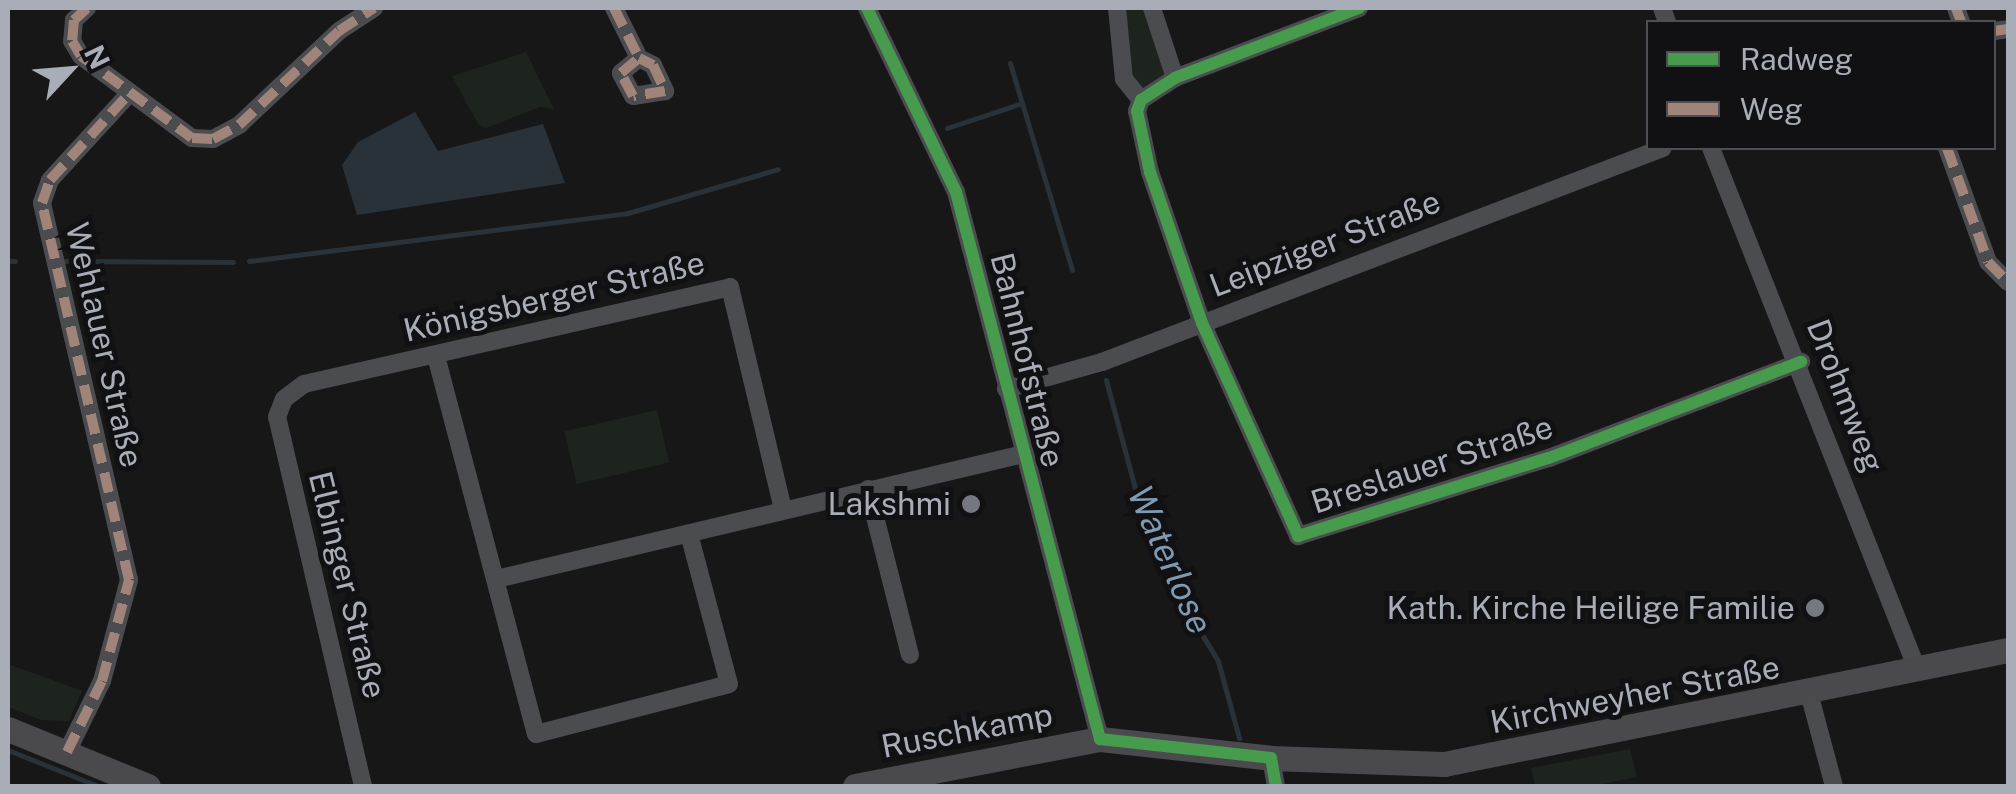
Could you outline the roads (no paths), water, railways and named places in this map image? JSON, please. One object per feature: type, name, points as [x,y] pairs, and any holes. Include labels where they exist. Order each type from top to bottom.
[{"type":"main road","name":"Kirchweyher Straße","points":[[1271,758],[1444,764],[1809,694],[2008,650]]},
{"type":"main road","points":[[8,729],[148,786]]},
{"type":"main road","name":"Ruschkamp","points":[[855,786],[1100,739],[1271,758]]},
{"type":"street","points":[[87,8],[74,20],[72,40],[128,95],[192,138],[224,135],[374,8]]},
{"type":"street","points":[[614,8],[638,58]]},
{"type":"street","name":"Bahnhofstraße","points":[[866,8],[956,192],[1100,739]]},
{"type":"street","points":[[1117,8],[1124,79],[1141,100]]},
{"type":"street","points":[[1152,8],[1176,78]]},
{"type":"street","points":[[1202,323],[1137,124],[1141,100],[1176,78],[1359,8]]},
{"type":"street","name":"Wehlauer Straße","points":[[67,752],[102,681],[129,580],[42,203],[68,158],[128,95]]},
{"type":"street","name":"Leipziger Straße","points":[[1006,389],[1102,362],[1658,150]]},
{"type":"street","name":"Drohmweg","points":[[1712,150],[1801,362],[1917,669]]},
{"type":"street","points":[[1948,150],[1988,262],[2008,282]]},
{"type":"street","name":"Königsberger Straße","points":[[284,400],[304,384],[730,287],[783,510]]},
{"type":"street","name":"Breslauer Straße","points":[[1202,323],[1298,536],[1549,458],[1801,362]]},
{"type":"street","points":[[436,356],[536,734],[729,684],[689,534]]},
{"type":"street","name":"Elbinger Straße","points":[[284,400],[278,417],[284,457],[363,786]]},
{"type":"street","points":[[496,579],[1022,454]]},
{"type":"street","points":[[868,490],[910,656]]},
{"type":"street","points":[[1809,694],[1834,786]]},
{"type":"street","points":[[1271,758],[1276,786]]},
{"type":"waterway","points":[[1010,63],[1072,270]]},
{"type":"waterway","points":[[947,128],[1022,103]]},
{"type":"waterway","points":[[249,261],[628,213],[778,169]]},
{"type":"waterway","points":[[8,261],[15,261]]},
{"type":"waterway","points":[[62,261],[233,262]]},
{"type":"waterway","name":"Waterlose","points":[[1106,380],[1140,507],[1177,593],[1218,661],[1239,738]]},
{"type":"waterway","points":[[8,750],[98,786]]},
{"type":"place","name":"Lakshmi","points":[[971,504]]},
{"type":"place","name":"Kath. Kirche Heilige Familie","points":[[1815,608]]}]
